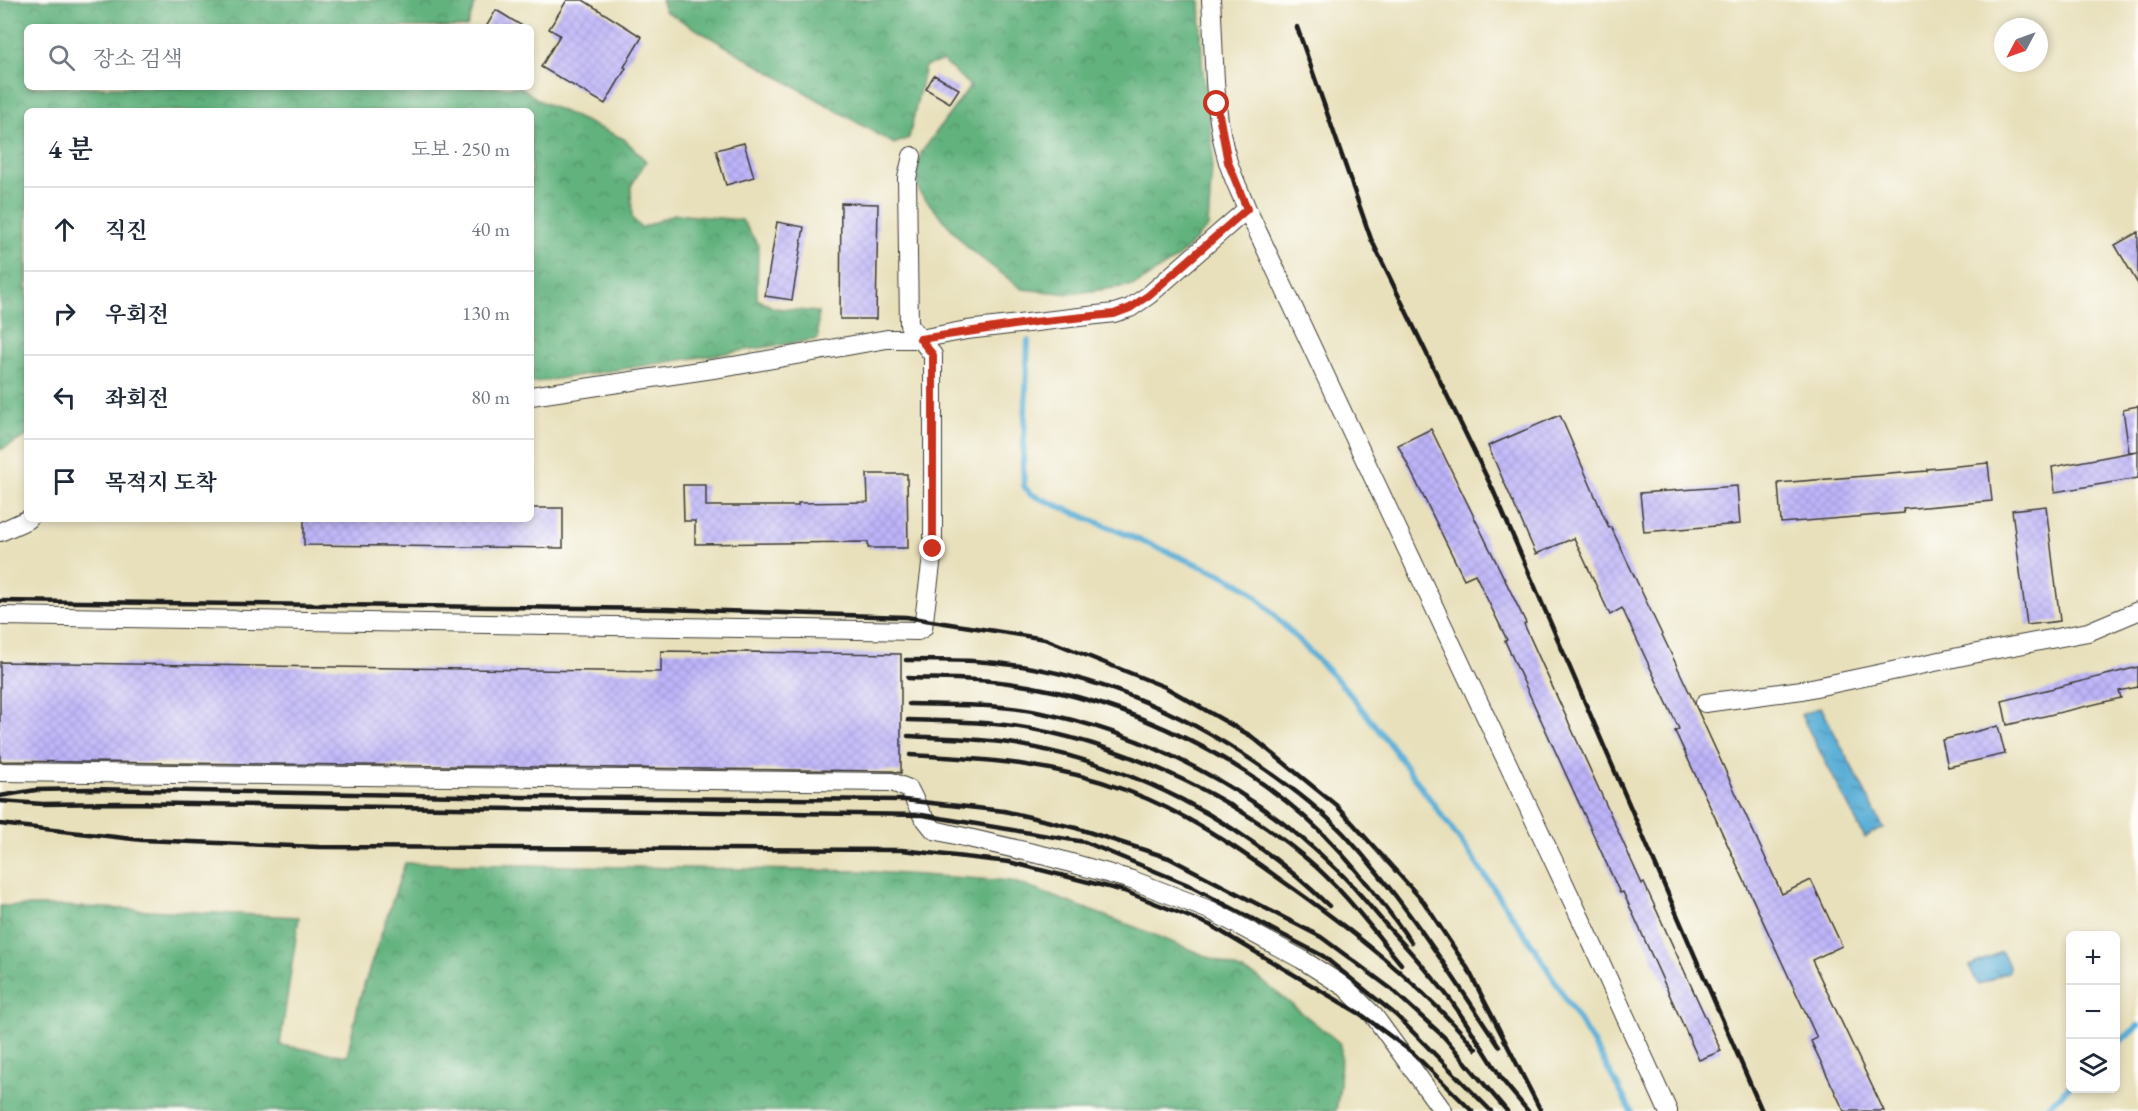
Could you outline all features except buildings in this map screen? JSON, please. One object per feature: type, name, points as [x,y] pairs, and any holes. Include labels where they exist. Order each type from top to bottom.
[{"type":"street","points":[[1211,0],[1217,104],[1222,138],[1228,162],[1247,209],[1581,920],[1668,1111]]},
{"type":"street","points":[[0,616],[918,631],[923,628],[933,549],[933,355],[909,325],[907,178],[912,156]]},
{"type":"street","points":[[534,396],[733,366],[886,339],[920,339],[978,329],[1114,314],[1130,308],[1149,295],[1247,209]]},
{"type":"street","points":[[0,532],[24,521]]},
{"type":"street","points":[[1705,703],[1802,690],[2088,632],[2138,611]]},
{"type":"street","points":[[0,772],[892,782],[909,789],[922,815],[934,830],[1046,856],[1132,880],[1212,911],[1301,959],[1345,987],[1374,1016],[1443,1111]]},
{"type":"green space","points":[[0,0],[476,0],[468,24],[24,24],[24,90],[525,90],[540,101],[624,139],[646,161],[631,186],[632,218],[641,228],[674,214],[742,220],[758,245],[757,299],[774,308],[818,312],[818,339],[534,383],[534,108],[24,108],[24,438],[0,450]]},
{"type":"green space","points":[[661,0],[1200,0],[1202,64],[1213,150],[1208,227],[1177,258],[1135,285],[1070,294],[1022,289],[968,248],[920,193],[915,177],[921,153],[970,86],[943,61],[925,66],[909,138],[894,144],[665,11]]},
{"type":"green space","points":[[405,863],[858,871],[1012,881],[1140,929],[1257,977],[1341,1044],[1340,1086],[1336,1111],[0,1111],[0,906],[61,906],[299,917],[280,1045],[347,1056],[360,997]]},
{"type":"water","points":[[1821,707],[1884,829],[1873,832],[1865,838],[1801,715]]},
{"type":"water","points":[[2002,952],[2009,971],[1978,985],[1969,966]]},
{"type":"waterway","points":[[1028,341],[1023,464],[1024,486],[1030,494],[1225,576],[1249,589],[1345,688],[1389,743],[1470,854],[1537,952],[1602,1058],[1631,1111]]},
{"type":"waterway","points":[[2120,1042],[2138,1026]]},
{"type":"waterway","points":[[2043,1111],[2066,1090]]},
{"type":"railway","points":[[1297,27],[1371,239],[1493,490],[1762,1111]]},
{"type":"railway","points":[[0,601],[666,609],[906,617],[1045,639],[1165,687],[1251,736],[1337,806],[1423,901],[1468,969],[1541,1111]]},
{"type":"railway","points":[[906,660],[974,661],[1049,671],[1086,681],[1157,707],[1224,742],[1291,788],[1324,814],[1344,834],[1387,884],[1426,937],[1499,1046]]},
{"type":"railway","points":[[908,678],[983,680],[1053,691],[1144,720],[1189,740],[1231,763],[1272,790],[1308,820],[1359,874],[1411,942]]},
{"type":"railway","points":[[909,704],[1002,707],[1075,721],[1116,733],[1157,749],[1235,790],[1306,842],[1351,884],[1449,998],[1504,1082]]},
{"type":"railway","points":[[908,720],[987,723],[1051,733],[1091,743],[1169,773],[1242,812],[1307,859],[1345,896],[1401,964]]},
{"type":"railway","points":[[908,736],[1009,743],[1098,764],[1140,780],[1181,799],[1259,847],[1329,906]]},
{"type":"railway","points":[[910,755],[966,758],[1047,768],[1128,791],[1169,809],[1208,830],[1245,854],[1359,938],[1408,979],[1476,1049]]},
{"type":"railway","points":[[0,796],[36,790],[90,789],[522,797],[904,800],[1004,811],[1076,828],[1169,858],[1321,937],[1390,988],[1444,1037],[1507,1111]]},
{"type":"railway","points":[[0,801],[43,804],[122,803],[922,815],[1085,842],[1186,884],[1323,956],[1396,1015],[1491,1111]]},
{"type":"railway","points":[[0,824],[142,840],[319,847],[902,850],[1009,862],[1124,891],[1210,925],[1362,1015],[1413,1053],[1472,1111]]},
{"type":"railway","points":[[1499,1076],[1528,1111]]},
{"type":"route","points":[[933,549],[933,355],[920,339],[967,330],[1114,314],[1130,308],[1149,295],[1247,209],[1228,162],[1217,104]]}]
